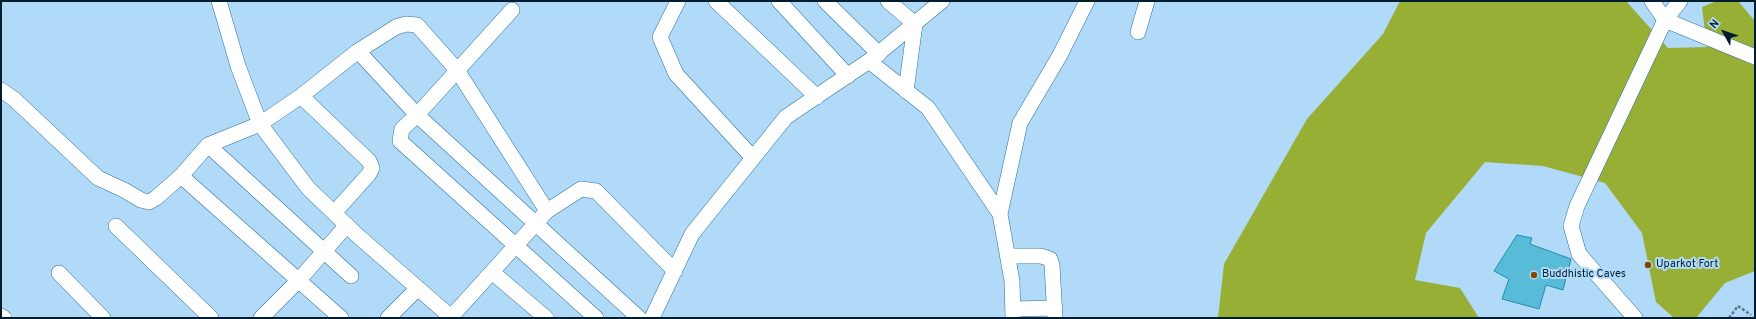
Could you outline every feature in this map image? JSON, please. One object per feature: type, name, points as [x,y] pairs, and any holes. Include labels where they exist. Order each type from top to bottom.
[{"type":"street","points":[[219,1],[238,66],[260,124],[308,188],[347,225],[452,318],[547,211],[581,189],[596,191],[675,271]]},
{"type":"street","points":[[678,1],[660,37],[676,74],[753,158]]},
{"type":"street","points":[[716,1],[817,97]]},
{"type":"street","points":[[779,1],[848,76]]},
{"type":"street","points":[[825,1],[874,58],[906,91],[928,108],[1000,214]]},
{"type":"street","points":[[888,1],[915,24]]},
{"type":"street","points":[[652,318],[692,234],[786,117],[874,58],[942,1]]},
{"type":"street","points":[[1008,256],[1041,256],[1050,259],[1052,265],[1055,313],[1013,314],[1012,281],[1000,214],[1020,123],[1060,55],[1087,1]]},
{"type":"street","points":[[1138,32],[1147,1]]},
{"type":"street","points":[[1652,1],[1664,20],[1755,56]]},
{"type":"street","points":[[1634,318],[1579,254],[1571,226],[1577,206],[1664,20],[1680,1]]},
{"type":"street","points":[[512,10],[417,116],[402,130],[400,141],[596,318]]},
{"type":"street","points":[[1,90],[14,99],[98,178],[141,200],[149,202],[156,198],[181,176],[208,145],[260,124],[301,96],[358,52],[396,27],[406,24],[417,25],[457,70],[547,211]]},
{"type":"street","points":[[906,91],[915,24]]},
{"type":"street","points":[[358,52],[417,116],[639,318]]},
{"type":"street","points":[[301,96],[369,161],[372,168],[369,174],[334,213]]},
{"type":"street","points":[[208,145],[325,250],[351,276]]},
{"type":"street","points":[[181,176],[341,318]]},
{"type":"street","points":[[261,318],[299,280],[347,225]]},
{"type":"street","points":[[116,226],[211,318]]},
{"type":"street","points":[[492,272],[546,318]]},
{"type":"street","points":[[59,273],[103,318]]},
{"type":"street","points":[[388,318],[418,288]]},
{"type":"path","points":[[1729,318],[1738,306],[1750,315]]},
{"type":"green space","points":[[1400,1],[1626,1],[1668,48],[1707,47],[1702,7],[1717,1],[1738,1],[1755,21],[1755,271],[1725,283],[1696,318],[1674,318],[1656,302],[1642,233],[1605,183],[1543,166],[1485,162],[1426,233],[1415,280],[1460,288],[1479,318],[1218,318],[1224,264],[1307,119],[1383,34]]},
{"type":"building","name":"Buddhistic Caves","points":[[1517,235],[1532,238],[1530,244],[1571,259],[1563,290],[1546,285],[1539,309],[1502,299],[1509,279],[1494,271]]},
{"type":"place","name":"Uparkot Fort","points":[[1648,265]]},
{"type":"place","name":"Buddhistic Caves","points":[[1534,275]]}]
